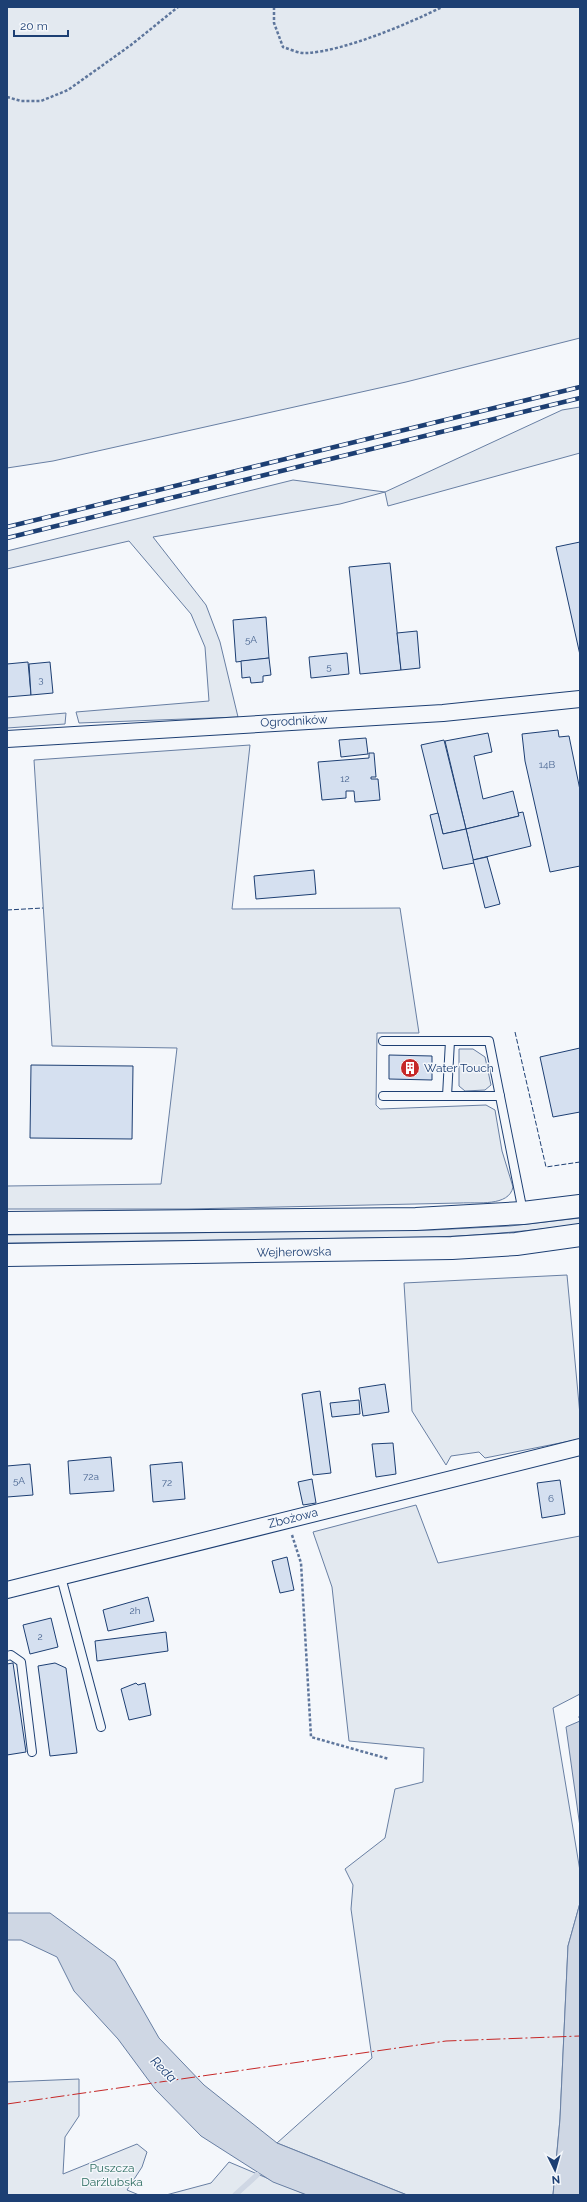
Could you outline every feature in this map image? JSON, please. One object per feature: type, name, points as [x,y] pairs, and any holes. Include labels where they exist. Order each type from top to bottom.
[{"type":"main road","points":[[7,1223],[416,1219],[523,1213],[580,1206]]},
{"type":"main road","name":"Wejherowska","points":[[7,1255],[384,1251],[516,1244],[580,1236]]},
{"type":"street","name":"Ogrodników","points":[[7,738],[443,713],[580,699]]},
{"type":"street","name":"Zbożowa","points":[[7,1590],[580,1447]]},
{"type":"lane","points":[[448,1096],[450,1041]]},
{"type":"lane","points":[[383,1042],[490,1041],[523,1213]]},
{"type":"lane","points":[[383,1096],[500,1096]]},
{"type":"lane","points":[[61,1577],[101,1727]]},
{"type":"lane","points":[[7,1656],[11,1656],[21,1662],[32,1752]]},
{"type":"path","points":[[7,97],[21,102],[41,101],[68,90],[131,45],[178,7]]},
{"type":"path","points":[[274,7],[274,23],[283,47],[305,54],[333,48],[368,37],[422,17],[442,7]]},
{"type":"path","points":[[287,1520],[301,1563],[310,1737],[389,1760]]},
{"type":"green space","points":[[7,7],[580,7],[580,338],[406,382],[53,461],[7,468]]},
{"type":"green space","points":[[580,407],[580,453],[388,506],[385,492],[562,410]]},
{"type":"green space","points":[[293,480],[385,492],[340,504],[153,537],[206,605],[220,642],[238,717],[79,723],[76,712],[209,701],[205,647],[191,614],[129,541],[7,569],[7,551]]},
{"type":"green space","points":[[66,713],[65,724],[7,728],[7,718]]},
{"type":"green space","points":[[250,745],[232,909],[400,908],[419,1033],[377,1033],[376,1105],[380,1109],[486,1105],[495,1110],[502,1151],[513,1187],[510,1193],[499,1201],[483,1203],[188,1209],[7,1209],[7,1186],[161,1184],[177,1048],[52,1046],[34,760]]},
{"type":"green space","points":[[459,1049],[473,1049],[485,1057],[491,1085],[485,1090],[465,1091],[459,1086]]},
{"type":"green space","points":[[580,1218],[580,1224],[508,1232],[436,1237],[7,1243],[7,1235],[433,1230],[510,1226]]},
{"type":"green space","points":[[567,1275],[580,1415],[580,1439],[485,1458],[479,1452],[451,1456],[446,1465],[412,1411],[404,1283]]},
{"type":"green space","points":[[416,1505],[438,1563],[580,1536],[580,1694],[553,1708],[580,1871],[580,1903],[568,1946],[560,2119],[553,2195],[407,2195],[277,2143],[372,2058],[351,1909],[353,1885],[345,1869],[385,1838],[395,1789],[423,1782],[424,1748],[349,1741],[332,1587],[313,1532]]},
{"type":"green space","points":[[79,2079],[79,2116],[65,2137],[63,2174],[137,2144],[147,2152],[142,2167],[127,2190],[139,2195],[7,2195],[7,2082]]},
{"type":"green space","name":"Puszcza Darżlubska","points":[[229,2162],[307,2195],[166,2195],[211,2183]]},
{"type":"water","points":[[580,1721],[580,1827],[566,1727]]},
{"type":"water","points":[[580,1903],[580,2195],[553,2195],[560,2119],[568,1946]]},
{"type":"water","name":"Reda","points":[[7,1913],[50,1913],[115,1961],[159,2038],[204,2085],[277,2143],[407,2195],[307,2195],[273,2182],[201,2136],[155,2089],[118,2039],[74,1991],[57,1957],[21,1940],[7,1940]]},
{"type":"building","points":[[580,542],[580,655],[556,547]]},
{"type":"building","points":[[390,563],[401,670],[360,674],[349,567]]},
{"type":"building","points":[[266,617],[269,658],[236,662],[233,620]]},
{"type":"building","points":[[417,631],[420,668],[401,670],[397,633]]},
{"type":"building","points":[[347,653],[349,674],[311,678],[309,657]]},
{"type":"building","points":[[269,658],[271,675],[263,676],[263,682],[251,683],[250,677],[242,678],[241,661]]},
{"type":"building","points":[[28,662],[31,695],[7,697],[7,664]]},
{"type":"building","points":[[50,662],[53,693],[31,695],[29,664]]},
{"type":"building","points":[[558,730],[559,737],[569,736],[580,790],[580,866],[550,872],[525,761],[522,734]]},
{"type":"building","points":[[488,733],[492,752],[474,756],[483,799],[513,791],[519,816],[466,829],[445,741]]},
{"type":"building","points":[[366,738],[368,754],[341,757],[339,740]]},
{"type":"building","points":[[444,740],[466,829],[443,834],[421,745]]},
{"type":"building","points":[[369,753],[374,753],[376,777],[371,777],[371,779],[378,779],[380,800],[355,802],[354,791],[346,791],[346,798],[322,800],[318,762],[369,758]]},
{"type":"building","points":[[523,812],[531,846],[473,860],[466,829],[519,816],[518,813]]},
{"type":"building","points":[[438,813],[443,834],[466,829],[474,863],[443,869],[430,815]]},
{"type":"building","points":[[487,857],[500,904],[485,908],[473,860]]},
{"type":"building","points":[[314,870],[316,894],[256,899],[254,876]]},
{"type":"building","points":[[580,1048],[580,1112],[553,1117],[540,1057]]},
{"type":"building","name":"Water Touch","points":[[389,1055],[432,1056],[432,1080],[389,1079]]},
{"type":"building","points":[[31,1065],[133,1066],[132,1139],[30,1138]]},
{"type":"building","points":[[385,1384],[389,1412],[363,1416],[359,1388]]},
{"type":"building","points":[[320,1391],[331,1473],[313,1475],[302,1394]]},
{"type":"building","points":[[359,1400],[360,1414],[332,1417],[330,1403]]},
{"type":"building","points":[[393,1443],[396,1474],[376,1477],[372,1444]]},
{"type":"building","points":[[111,1457],[114,1491],[70,1494],[68,1461]]},
{"type":"building","points":[[182,1462],[185,1499],[153,1502],[150,1465]]},
{"type":"building","points":[[30,1464],[33,1495],[7,1497],[7,1466]]},
{"type":"building","points":[[312,1479],[316,1503],[303,1505],[298,1482]]},
{"type":"building","points":[[560,1480],[565,1514],[542,1518],[537,1483]]},
{"type":"building","points":[[287,1557],[294,1590],[280,1593],[272,1561]]},
{"type":"building","points":[[148,1597],[154,1621],[108,1631],[103,1610]]},
{"type":"building","points":[[51,1618],[58,1647],[30,1654],[23,1625]]},
{"type":"building","points":[[166,1632],[168,1651],[97,1661],[95,1641]]},
{"type":"building","points":[[13,1663],[26,1752],[7,1755],[7,1664]]},
{"type":"building","points":[[55,1663],[66,1668],[77,1753],[50,1756],[38,1666]]},
{"type":"building","points":[[136,1683],[138,1685],[145,1683],[151,1715],[129,1720],[121,1689]]},
{"type":"waterway","points":[[235,2195],[257,2175]]},
{"type":"railway","points":[[7,527],[580,387]]},
{"type":"railway","points":[[7,538],[580,398]]},
{"type":"fence","points":[[7,910],[43,908]]},
{"type":"fence","points":[[515,1032],[546,1167],[580,1162]]},
{"type":"power","points":[[7,2104],[446,2041],[580,2036]]},
{"type":"place","name":"Water Touch","points":[[410,1068]]}]
